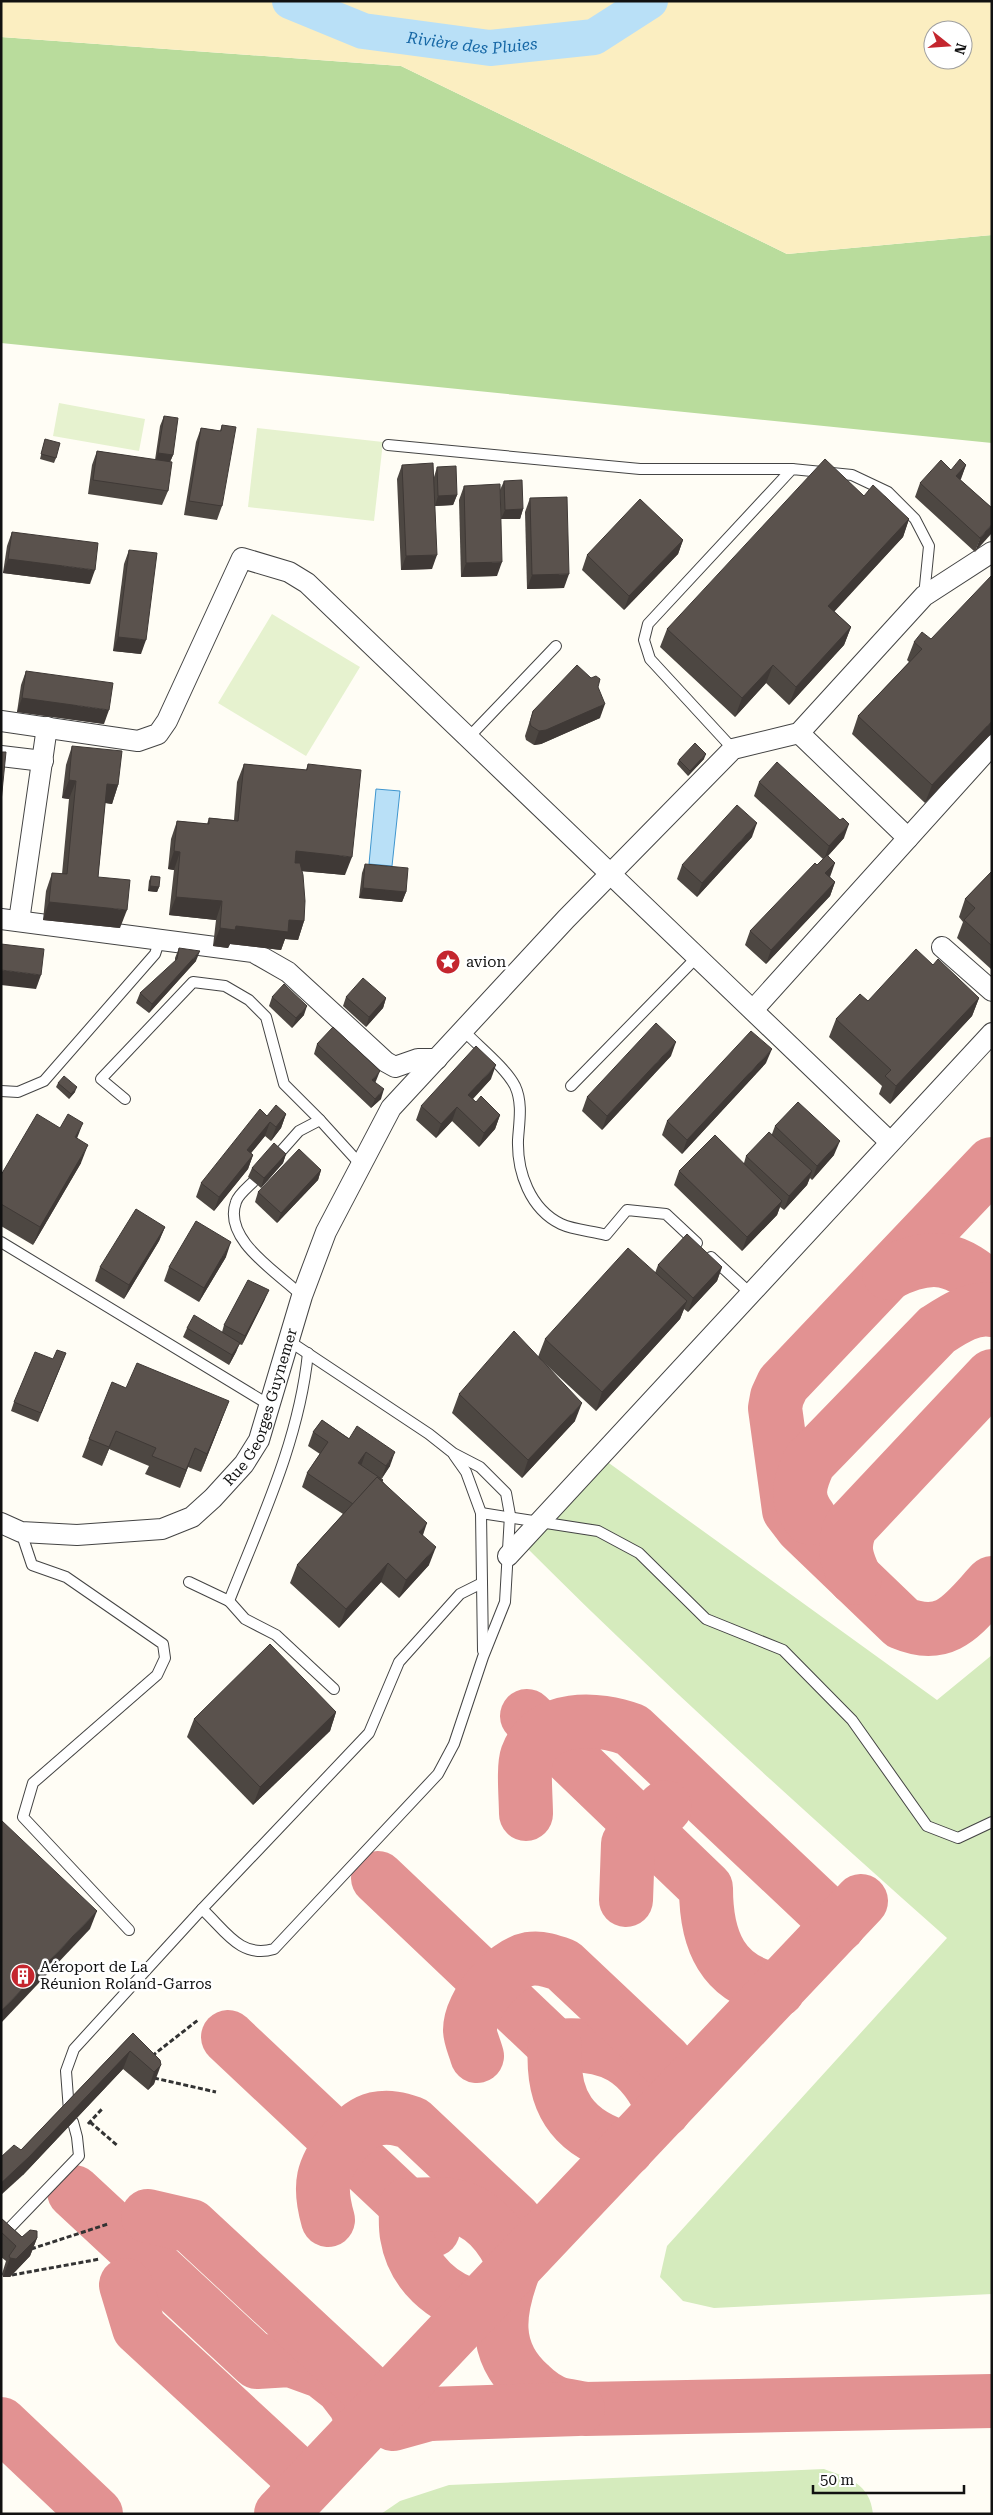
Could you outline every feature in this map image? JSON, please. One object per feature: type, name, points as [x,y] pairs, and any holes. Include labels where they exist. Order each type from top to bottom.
[{"type":"street","points":[[733,749],[799,733],[924,596],[992,552]]},
{"type":"street","points":[[1,721],[138,741],[158,734],[167,721],[242,558],[289,572],[307,583],[890,1142]]},
{"type":"street","points":[[47,727],[43,761],[10,920],[253,952],[288,972],[386,1062],[395,1067],[418,1059],[437,1058]]},
{"type":"street","points":[[799,733],[908,838]]},
{"type":"street","points":[[753,1010],[992,745]]},
{"type":"street","name":"Rue Georges Guynemer","points":[[1,1523],[21,1532],[77,1535],[162,1529],[192,1517],[244,1464],[259,1440],[271,1406],[302,1296],[326,1232],[390,1108],[610,875],[733,749]]},
{"type":"street","points":[[1,756],[43,761]]},
{"type":"street","points":[[942,947],[992,991]]},
{"type":"street","points":[[508,1556],[992,1033]]},
{"type":"lane","points":[[388,445],[640,469],[792,469],[852,475],[888,492],[915,518],[929,546],[924,596]]},
{"type":"lane","points":[[733,749],[650,659],[644,640],[648,624],[792,469]]},
{"type":"lane","points":[[469,737],[556,646]]},
{"type":"lane","points":[[1,1090],[18,1092],[44,1081],[155,954],[160,939]]},
{"type":"lane","points":[[571,1086],[697,957]]},
{"type":"lane","points":[[125,1099],[101,1079],[193,982],[226,986],[249,1000],[266,1017],[284,1084],[341,1140],[360,1164]]},
{"type":"lane","points":[[463,1030],[508,1076],[516,1087],[520,1121],[518,1141],[520,1172],[530,1193],[543,1210],[561,1224],[606,1234],[627,1210],[666,1214],[750,1293]]},
{"type":"lane","points":[[276,1157],[299,1131],[320,1120]]},
{"type":"lane","points":[[253,1182],[236,1201],[234,1220],[244,1244],[302,1296]]},
{"type":"lane","points":[[1,1242],[271,1406]]},
{"type":"lane","points":[[202,1909],[244,1950],[260,1953],[274,1949],[438,1774],[454,1744],[483,1657],[505,1602],[510,1518],[506,1493],[480,1467],[454,1453],[429,1434],[289,1341]]},
{"type":"lane","points":[[229,1601],[284,1464],[304,1392],[308,1354]]},
{"type":"lane","points":[[454,1453],[466,1472],[481,1513],[483,1657]]},
{"type":"lane","points":[[481,1513],[598,1531],[639,1553],[706,1619],[783,1650],[852,1720],[927,1826],[958,1838],[992,1822]]},
{"type":"lane","points":[[21,1532],[32,1565],[66,1577],[163,1644],[165,1658],[157,1675],[33,1783],[22,1817],[129,1930]]},
{"type":"lane","points":[[189,1582],[229,1601],[245,1619],[276,1635],[334,1689]]},
{"type":"lane","points":[[69,2111],[66,2071],[74,2048],[202,1909],[369,1733],[399,1662],[460,1594],[482,1583]]},
{"type":"lane","points":[[1,2238],[79,2156],[73,2122]]},
{"type":"path","points":[[147,2060],[198,2020]]},
{"type":"path","points":[[153,2078],[216,2092]]},
{"type":"path","points":[[90,2122],[118,2146]]},
{"type":"path","points":[[30,2249],[108,2224]]},
{"type":"path","points":[[12,2275],[100,2259]]},
{"type":"green space","points":[[1,37],[401,66],[787,254],[992,235],[992,443],[1,343]]},
{"type":"green space","points":[[59,403],[145,419],[139,451],[53,436]]},
{"type":"green space","points":[[257,428],[383,442],[374,521],[248,507]]},
{"type":"green space","points":[[272,614],[360,667],[306,756],[218,703]]},
{"type":"green space","points":[[595,1453],[937,1700],[992,1655],[992,2294],[714,2308],[683,2301],[660,2277],[667,2246],[947,1938],[734,1746],[629,1648],[527,1548]]},
{"type":"green space","points":[[824,2469],[849,2479],[863,2489],[871,2504],[873,2514],[381,2514],[400,2501],[449,2485]]},
{"type":"sand","points":[[1,1],[992,1],[992,235],[787,254],[401,66],[1,37]]},
{"type":"water","points":[[376,789],[400,791],[392,866],[369,864]]},
{"type":"building","points":[[164,416],[178,418],[173,455],[158,453]]},
{"type":"building","points":[[222,425],[236,427],[222,506],[189,501],[201,428],[221,431]]},
{"type":"building","points":[[45,439],[60,443],[56,458],[41,454]]},
{"type":"building","points":[[97,451],[172,462],[168,491],[93,480]]},
{"type":"building","points":[[825,459],[864,496],[873,485],[909,519],[828,606],[851,627],[796,687],[773,665],[742,698],[667,629]]},
{"type":"building","points":[[960,459],[966,465],[956,476],[992,508],[992,524],[980,538],[920,483],[941,460],[951,470]]},
{"type":"building","points":[[433,463],[437,555],[406,556],[402,465]]},
{"type":"building","points":[[456,466],[457,495],[438,496],[437,467]]},
{"type":"building","points":[[522,480],[523,509],[505,510],[504,481]]},
{"type":"building","points":[[500,484],[502,562],[466,563],[464,486]]},
{"type":"building","points":[[567,497],[569,574],[532,575],[530,498]]},
{"type":"building","points":[[640,499],[683,540],[629,596],[587,555]]},
{"type":"building","points":[[12,532],[98,543],[95,570],[8,559]]},
{"type":"building","points":[[129,550],[157,553],[146,640],[118,637]]},
{"type":"building","points":[[992,575],[992,721],[932,785],[858,716],[922,649],[914,642],[922,632],[931,639]]},
{"type":"building","points":[[577,665],[591,678],[596,676],[600,679],[598,687],[605,704],[546,730],[539,731],[531,726],[530,722],[533,711]]},
{"type":"building","points":[[26,671],[113,683],[109,710],[22,698]]},
{"type":"building","points":[[695,743],[706,754],[690,771],[679,760]]},
{"type":"building","points":[[72,746],[122,751],[118,785],[107,784],[98,877],[130,880],[127,910],[49,902],[52,873],[67,874],[76,781],[69,780]]},
{"type":"building","points":[[1,752],[6,752],[1,802]]},
{"type":"building","points":[[777,762],[840,820],[843,818],[849,824],[829,846],[759,782]]},
{"type":"building","points":[[244,764],[307,770],[308,764],[361,770],[352,857],[296,851],[295,863],[300,863],[303,875],[304,921],[289,920],[288,932],[236,926],[235,930],[220,928],[222,901],[176,897],[180,852],[174,851],[177,821],[209,824],[209,818],[238,821]]},
{"type":"building","points":[[737,805],[757,823],[702,883],[682,865]]},
{"type":"building","points":[[827,855],[835,863],[825,873],[835,882],[771,950],[750,931],[815,863],[817,865]]},
{"type":"building","points":[[365,864],[408,868],[406,892],[363,888]]},
{"type":"building","points":[[992,871],[992,946],[964,920],[975,908],[965,899]]},
{"type":"building","points":[[151,876],[160,877],[159,887],[150,886]]},
{"type":"building","points":[[1,944],[44,949],[41,975],[1,970]]},
{"type":"building","points":[[179,948],[200,951],[152,1004],[140,993],[177,959]]},
{"type":"building","points":[[916,949],[933,965],[938,959],[979,998],[896,1086],[885,1076],[891,1070],[836,1019],[860,994],[868,1001]]},
{"type":"building","points":[[363,978],[386,998],[369,1017],[346,997]]},
{"type":"building","points":[[284,984],[307,1006],[296,1018],[272,997]]},
{"type":"building","points":[[656,1023],[676,1042],[607,1116],[587,1097]]},
{"type":"building","points":[[333,1027],[380,1071],[372,1080],[384,1089],[375,1099],[317,1044]]},
{"type":"building","points":[[751,1031],[772,1049],[687,1140],[667,1121]]},
{"type":"building","points":[[476,1046],[496,1065],[468,1095],[476,1102],[481,1096],[500,1115],[484,1133],[457,1107],[441,1124],[421,1106]]},
{"type":"building","points":[[64,1076],[77,1087],[71,1094],[58,1083]]},
{"type":"building","points":[[798,1102],[840,1141],[817,1166],[775,1126]]},
{"type":"building","points":[[276,1105],[286,1114],[276,1127],[270,1122],[247,1150],[253,1155],[219,1197],[201,1183],[260,1109],[267,1116]]},
{"type":"building","points":[[37,1114],[60,1128],[68,1114],[83,1123],[75,1137],[88,1145],[40,1227],[1,1204],[1,1175]]},
{"type":"building","points":[[769,1132],[812,1171],[789,1196],[746,1156]]},
{"type":"building","points":[[715,1135],[782,1201],[747,1237],[679,1171]]},
{"type":"building","points":[[274,1143],[286,1154],[264,1178],[252,1168]]},
{"type":"building","points":[[299,1149],[321,1170],[281,1213],[258,1192]]},
{"type":"building","points":[[136,1209],[165,1227],[129,1285],[100,1267]]},
{"type":"building","points":[[196,1221],[231,1242],[204,1288],[169,1267]]},
{"type":"building","points":[[687,1234],[722,1267],[693,1298],[658,1265]]},
{"type":"building","points":[[628,1248],[687,1301],[602,1392],[545,1339]]},
{"type":"building","points":[[248,1280],[269,1290],[245,1336],[224,1325]]},
{"type":"building","points":[[194,1315],[240,1343],[232,1355],[187,1328]]},
{"type":"building","points":[[514,1331],[582,1403],[528,1460],[459,1394]]},
{"type":"building","points":[[57,1350],[66,1353],[41,1413],[14,1402],[35,1352],[53,1359]]},
{"type":"building","points":[[137,1363],[229,1401],[207,1454],[195,1448],[186,1470],[152,1456],[156,1448],[116,1431],[109,1447],[89,1439],[112,1382],[126,1388]]},
{"type":"building","points":[[322,1420],[349,1439],[357,1426],[395,1452],[386,1466],[366,1452],[358,1463],[383,1480],[377,1477],[353,1504],[307,1473],[328,1442],[313,1432]]},
{"type":"building","points":[[377,1477],[427,1523],[419,1532],[436,1547],[406,1580],[388,1563],[346,1609],[297,1565]]},
{"type":"building","points":[[270,1644],[336,1712],[260,1787],[194,1719]]},
{"type":"building","name":"Aéroport de La Réunion Roland-Garros","points":[[1,1820],[97,1911],[1,2011]]},
{"type":"building","points":[[133,2033],[160,2060],[161,2065],[154,2072],[130,2051],[29,2157],[1,2183],[1,2157],[14,2145],[21,2150]]},
{"type":"building","points":[[1,2218],[22,2237],[30,2230],[37,2231],[37,2238],[16,2259],[9,2256],[16,2246],[1,2232]]},
{"type":"waterway","name":"Rivière des Pluies","points":[[290,1],[363,31],[490,48],[594,37],[650,1]]},
{"type":"taxiway","points":[[992,1164],[783,1384],[777,1397],[775,1408],[789,1510],[802,1527],[902,1623],[918,1628],[931,1629],[943,1627],[963,1614],[992,1583]]},
{"type":"taxiway","points":[[889,1273],[919,1262],[931,1260],[944,1261],[967,1270],[992,1290]]},
{"type":"taxiway","points":[[810,1518],[805,1511],[800,1497],[801,1484],[809,1462],[937,1330],[970,1312],[992,1310]]},
{"type":"taxiway","points":[[855,1578],[846,1552],[848,1533],[851,1526],[992,1376]]},
{"type":"taxiway","points":[[527,1716],[706,1888],[709,1925],[714,1941],[721,1955],[731,1967],[743,1978],[778,1990]]},
{"type":"taxiway","points":[[526,1814],[525,1775],[527,1756],[534,1742],[545,1732],[572,1722],[588,1721],[632,1730],[839,1925]]},
{"type":"taxiway","points":[[626,1900],[628,1844],[665,1807]]},
{"type":"taxiway","points":[[378,1878],[555,2046],[575,2045],[592,2047],[621,2057],[634,2066],[645,2078],[664,2110]]},
{"type":"taxiway","points":[[281,2514],[861,1901]]},
{"type":"taxiway","points":[[477,2056],[470,2030],[472,2020],[482,1997],[499,1977],[519,1962],[538,1959],[563,1965],[665,2061]]},
{"type":"taxiway","points":[[228,2037],[433,2230]]},
{"type":"taxiway","points":[[555,2046],[557,2083],[569,2112],[579,2124],[592,2134],[608,2143],[627,2149]]},
{"type":"taxiway","points":[[328,2220],[324,2204],[324,2178],[326,2170],[336,2152],[351,2135],[367,2122],[385,2118],[399,2119],[412,2123],[515,2220]]},
{"type":"taxiway","points":[[74,2192],[257,2362],[290,2360],[323,2372],[342,2387],[355,2404],[364,2425]]},
{"type":"taxiway","points":[[477,2307],[464,2303],[441,2291],[423,2273],[410,2249],[407,2236],[406,2205],[444,2204],[461,2208],[482,2219],[498,2235],[515,2266],[509,2282],[502,2314],[504,2344],[509,2358],[517,2372],[530,2385],[559,2404],[585,2409],[992,2401]]},
{"type":"taxiway","points":[[148,2216],[191,2226],[388,2409],[407,2414],[429,2414]]},
{"type":"taxiway","points":[[126,2285],[139,2328],[308,2484]]},
{"type":"taxiway","points":[[393,2424],[429,2414],[578,2409]]},
{"type":"taxiway","points":[[1,2424],[96,2514]]},
{"type":"place","name":"avion","points":[[448,962]]},
{"type":"place","name":"Aéroport de La Réunion Roland-Garros","points":[[23,1976]]}]
